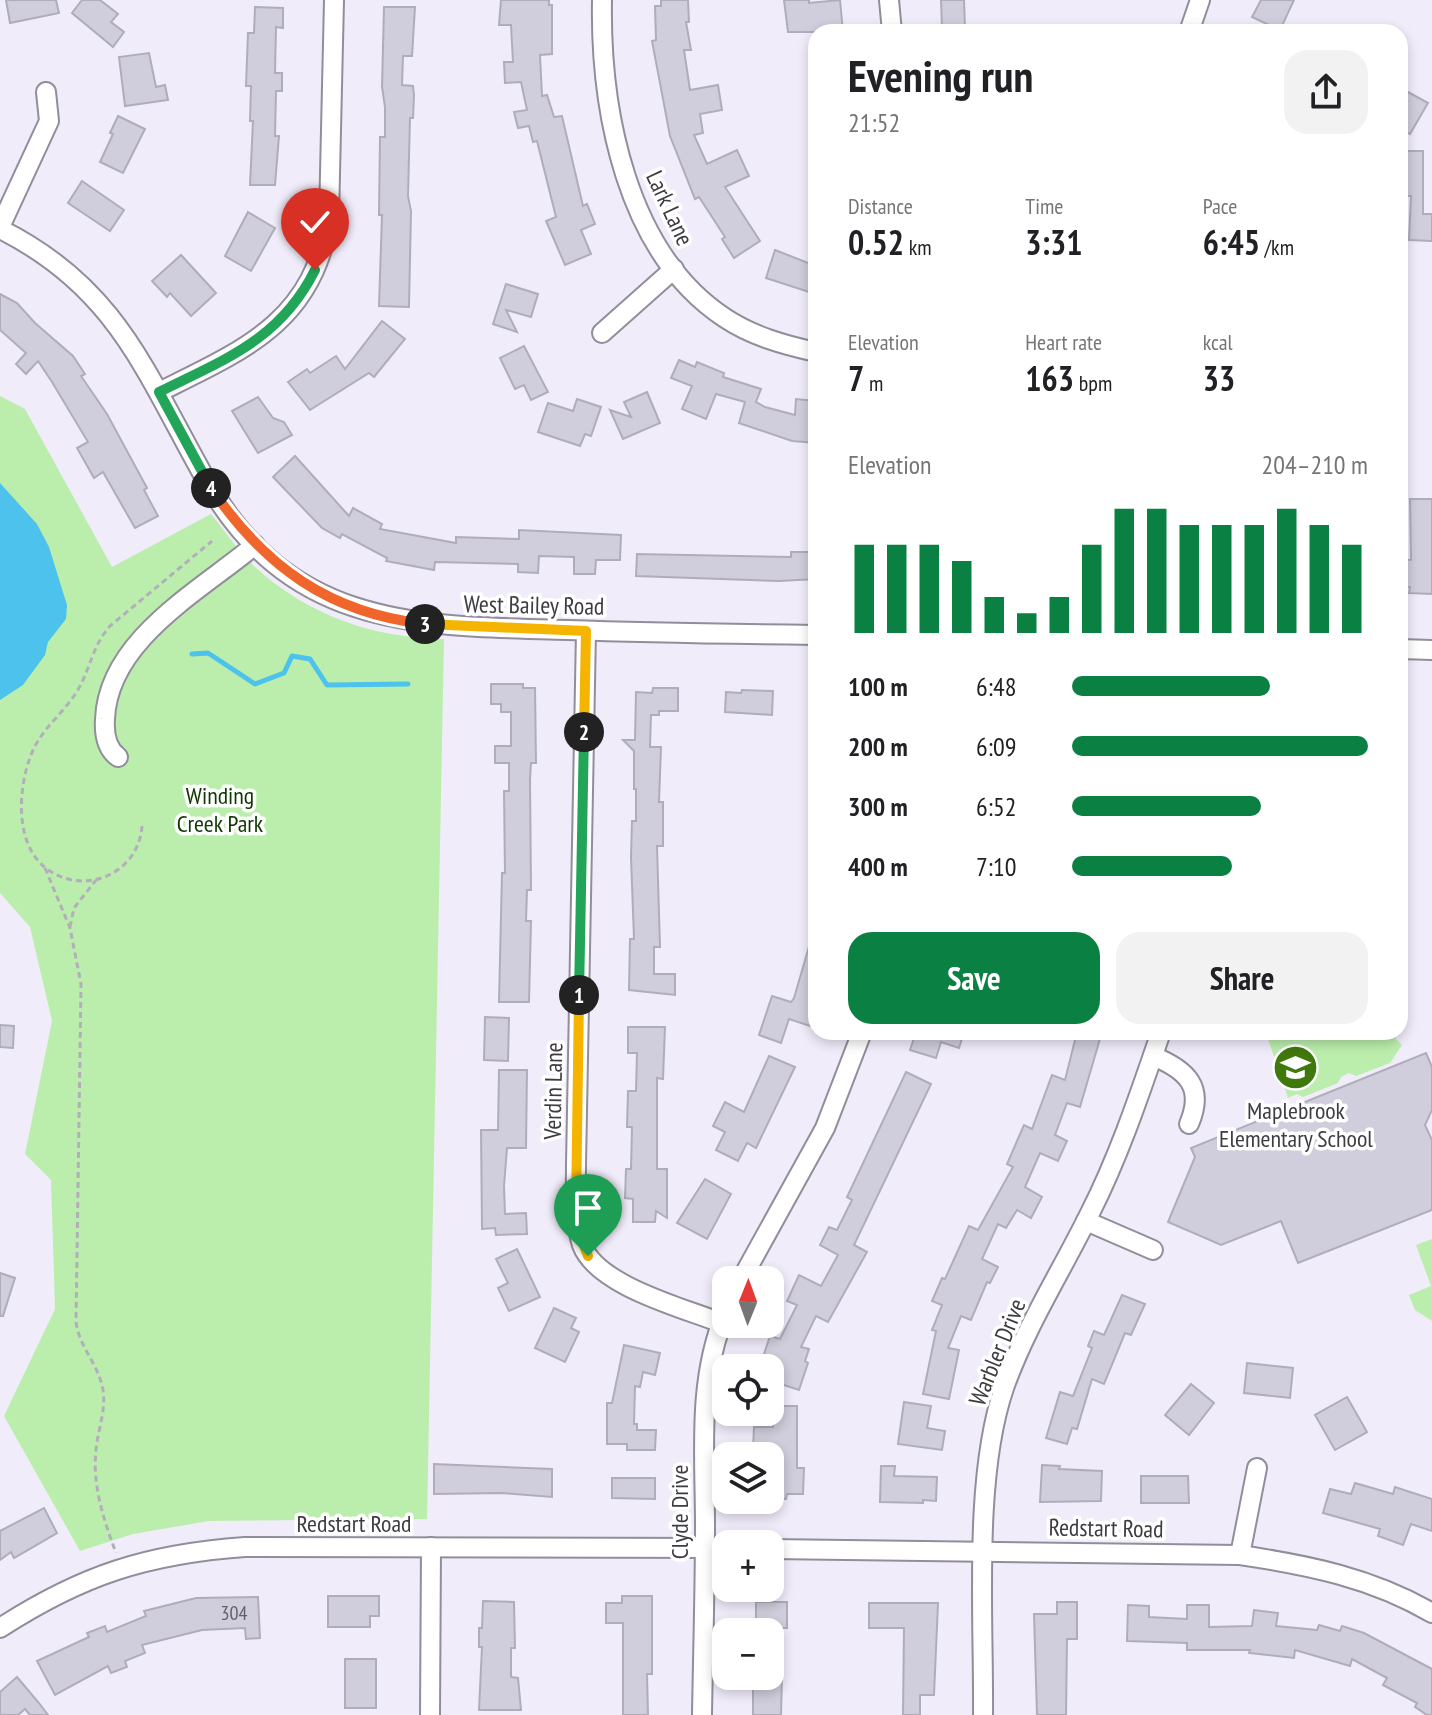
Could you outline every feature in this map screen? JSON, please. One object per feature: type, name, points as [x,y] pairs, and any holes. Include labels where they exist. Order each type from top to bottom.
[{"type":"street","points":[[159,392],[236,353],[267,332],[293,308],[322,255],[329,217],[334,0]]},
{"type":"street","name":"Lark Lane","points":[[602,0],[604,69],[615,131],[642,213],[674,269],[692,291],[725,318],[768,339],[808,350]]},
{"type":"street","points":[[889,0],[891,24]]},
{"type":"street","points":[[1192,24],[1200,0]]},
{"type":"street","points":[[0,228],[49,121],[46,92]]},
{"type":"street","name":"West Bailey Road","points":[[0,228],[46,256],[94,296],[121,328],[207,482],[236,524],[255,545],[305,585],[341,603],[378,615],[454,627],[808,635]]},
{"type":"street","points":[[602,333],[674,269]]},
{"type":"street","points":[[118,757],[107,744],[105,716],[111,687],[126,658],[148,631],[255,545]]},
{"type":"street","name":"Verdin Lane","points":[[586,631],[576,1164],[579,1232],[588,1256],[606,1273],[646,1294],[712,1313]]},
{"type":"street","points":[[1408,649],[1432,650]]},
{"type":"street","points":[[749,1266],[825,1128],[859,1040]]},
{"type":"street","name":"Warbler Drive","points":[[983,1715],[984,1550],[989,1452],[1004,1389],[1029,1326],[1109,1174],[1158,1040]]},
{"type":"street","points":[[1153,1056],[1173,1064],[1194,1089],[1198,1100],[1189,1124]]},
{"type":"street","points":[[1086,1221],[1146,1239]]},
{"type":"street","name":"Clyde Drive","points":[[702,1715],[704,1422],[711,1356],[717,1338]]},
{"type":"street","points":[[1240,1555],[1257,1468]]},
{"type":"street","name":"Redstart Road","points":[[0,1628],[65,1589],[121,1568],[169,1555],[245,1547],[712,1549]]},
{"type":"street","points":[[430,1715],[431,1547]]},
{"type":"street","name":"Redstart Road","points":[[784,1549],[1240,1555],[1311,1565],[1354,1577],[1391,1591],[1432,1613]]},
{"type":"path","points":[[45,868],[70,928],[79,964],[82,1022],[76,1322],[82,1346],[103,1387],[104,1415],[95,1455],[97,1481],[107,1531],[121,1568]]},
{"type":"path","points":[[70,928],[74,908],[96,880]]},
{"type":"green space","name":"Winding Creek Park","points":[[0,396],[25,409],[112,567],[211,514],[254,566],[296,598],[367,628],[418,638],[444,639],[427,1519],[209,1521],[133,1534],[80,1551],[4,1416],[55,1309],[51,1180],[25,1154],[52,1021],[30,927],[0,893]]},
{"type":"green space","points":[[1268,1040],[1397,1040],[1402,1045],[1390,1063],[1356,1076],[1349,1073],[1341,1077],[1338,1083],[1303,1097],[1297,1094],[1288,1098]]},
{"type":"green space","points":[[1432,1239],[1432,1321],[1415,1310],[1409,1295],[1431,1286],[1416,1245]]},
{"type":"water","points":[[0,483],[37,524],[49,547],[67,605],[66,619],[48,642],[45,655],[23,685],[0,700]]},
{"type":"building","points":[[6,0],[56,0],[59,13],[10,23]]},
{"type":"building","points":[[82,0],[100,0],[118,14],[111,22],[124,32],[113,47],[72,13]]},
{"type":"building","points":[[501,0],[549,0],[549,5],[552,5],[552,54],[540,55],[542,96],[547,95],[554,117],[562,116],[583,206],[587,204],[595,224],[581,230],[591,254],[565,265],[546,221],[556,217],[537,141],[533,142],[529,126],[518,128],[514,112],[527,110],[521,82],[505,83],[504,62],[513,62],[511,25],[499,25]]},
{"type":"building","points":[[661,0],[688,0],[689,22],[686,22],[691,50],[684,50],[690,90],[718,85],[722,110],[700,114],[703,133],[694,135],[707,164],[737,150],[749,176],[725,187],[760,241],[734,258],[722,239],[725,237],[699,197],[695,199],[670,136],[652,41],[656,40],[655,6],[661,6]]},
{"type":"building","points":[[784,0],[809,0],[809,3],[840,0],[842,24],[808,24],[808,32],[788,32]]},
{"type":"building","points":[[941,0],[964,0],[965,24],[942,24]]},
{"type":"building","points":[[1261,0],[1294,0],[1283,24],[1267,24],[1252,17]]},
{"type":"building","points":[[255,7],[283,8],[283,28],[276,27],[275,73],[282,73],[282,91],[276,91],[275,136],[279,136],[275,185],[250,185],[253,121],[250,121],[251,86],[246,86],[248,33],[254,33]]},
{"type":"building","points":[[384,7],[415,7],[412,56],[403,56],[402,85],[413,86],[414,95],[413,118],[410,118],[408,196],[411,211],[409,307],[379,306],[382,215],[379,215],[380,137],[385,137],[382,87]]},
{"type":"building","points":[[149,53],[156,87],[165,85],[168,100],[125,106],[119,57]]},
{"type":"building","points":[[1408,92],[1428,103],[1408,133]]},
{"type":"building","points":[[118,116],[145,129],[123,173],[100,162]]},
{"type":"building","points":[[1408,151],[1423,151],[1423,214],[1432,214],[1432,241],[1409,240],[1411,196],[1408,196]]},
{"type":"building","points":[[82,181],[124,210],[110,231],[68,203]]},
{"type":"building","points":[[248,212],[275,228],[251,271],[225,256]]},
{"type":"building","points":[[775,250],[808,263],[808,292],[766,278]]},
{"type":"building","points":[[181,255],[216,293],[191,316],[170,293],[167,297],[152,281]]},
{"type":"building","points":[[506,284],[538,294],[531,317],[506,310],[517,332],[493,324]]},
{"type":"building","points":[[0,294],[17,303],[73,356],[85,374],[81,376],[107,414],[147,488],[144,490],[158,516],[135,528],[103,472],[94,478],[77,448],[88,442],[38,361],[26,374],[16,364],[26,353],[0,330]]},
{"type":"building","points":[[382,321],[405,339],[374,377],[369,373],[310,410],[288,382],[307,369],[310,373],[336,356],[345,369]]},
{"type":"building","points":[[524,346],[548,392],[531,400],[524,385],[515,389],[500,358]]},
{"type":"building","points":[[679,360],[695,367],[697,362],[724,373],[723,377],[761,389],[756,402],[765,407],[795,415],[796,399],[808,400],[808,442],[792,441],[739,423],[745,402],[716,394],[706,419],[682,409],[692,386],[671,378]]},
{"type":"building","points":[[647,392],[660,423],[623,439],[610,410],[631,417],[624,402]]},
{"type":"building","points":[[258,397],[273,418],[284,422],[292,435],[258,453],[232,411]]},
{"type":"building","points":[[577,399],[601,407],[591,436],[585,434],[580,446],[538,432],[548,403],[573,411]]},
{"type":"building","points":[[295,456],[349,516],[353,508],[382,524],[380,529],[456,543],[456,537],[519,539],[519,530],[621,535],[620,560],[596,560],[595,574],[574,574],[574,557],[539,556],[538,573],[518,572],[518,564],[435,562],[434,570],[386,561],[387,558],[342,534],[340,538],[322,528],[273,477]]},
{"type":"building","points":[[1410,499],[1432,499],[1432,594],[1409,593],[1408,560],[1411,560]]},
{"type":"building","points":[[791,552],[808,552],[808,579],[636,576],[637,554],[791,557]]},
{"type":"building","points":[[491,684],[523,684],[523,688],[535,688],[536,763],[531,763],[531,890],[527,890],[526,921],[531,921],[529,1002],[499,1002],[502,873],[505,873],[504,791],[509,791],[509,763],[495,763],[495,746],[511,746],[511,712],[501,712],[501,704],[491,704]]},
{"type":"building","points":[[653,688],[678,688],[678,711],[659,711],[659,715],[651,715],[650,747],[661,747],[659,802],[663,802],[663,846],[657,846],[660,947],[654,947],[654,974],[675,974],[675,995],[629,990],[630,939],[634,939],[631,857],[636,789],[634,751],[623,740],[635,740],[636,692],[652,693]]},
{"type":"building","points":[[742,690],[773,691],[772,715],[725,712],[726,692],[741,693]]},
{"type":"building","points":[[808,950],[808,1025],[789,1019],[781,1043],[759,1035],[772,996],[791,1002]]},
{"type":"building","points":[[485,1017],[509,1018],[508,1061],[484,1060]]},
{"type":"building","points":[[0,1025],[14,1026],[13,1048],[0,1047]]},
{"type":"building","points":[[628,1027],[665,1027],[663,1079],[657,1078],[657,1169],[667,1169],[667,1218],[656,1211],[655,1222],[633,1222],[633,1199],[625,1198],[626,1169],[631,1169],[632,1127],[627,1127],[628,1091],[636,1091],[637,1053],[628,1053]]},
{"type":"building","points":[[913,1040],[962,1040],[959,1048],[941,1042],[936,1058],[910,1050]]},
{"type":"building","points":[[1075,1040],[1100,1040],[1080,1107],[1067,1103],[1055,1135],[1067,1141],[1058,1161],[1040,1153],[1025,1187],[1042,1197],[1031,1218],[1017,1210],[1006,1228],[998,1224],[982,1259],[998,1267],[990,1283],[987,1282],[971,1320],[961,1316],[948,1348],[959,1350],[949,1399],[923,1394],[936,1331],[932,1330],[942,1305],[932,1301],[942,1278],[945,1279],[969,1226],[978,1230],[1013,1167],[1007,1164],[1024,1125],[1032,1129],[1052,1075],[1065,1080]]},
{"type":"building","points":[[1426,1053],[1432,1067],[1432,1110],[1425,1125],[1432,1140],[1432,1210],[1298,1263],[1281,1221],[1221,1245],[1168,1222],[1195,1157],[1191,1148]]},
{"type":"building","points":[[769,1056],[795,1067],[756,1148],[747,1143],[738,1161],[716,1150],[725,1132],[713,1126],[725,1102],[744,1112]]},
{"type":"building","points":[[499,1070],[527,1070],[526,1148],[507,1148],[504,1186],[505,1214],[526,1213],[527,1234],[496,1235],[495,1228],[482,1229],[481,1130],[498,1130]]},
{"type":"building","points":[[906,1072],[931,1084],[854,1245],[867,1252],[828,1322],[816,1316],[801,1347],[809,1349],[799,1390],[784,1385],[784,1354],[764,1354],[769,1338],[784,1338],[784,1331],[797,1305],[787,1301],[799,1275],[821,1286],[838,1255],[820,1245],[829,1227],[837,1230],[852,1200],[847,1197]]},
{"type":"building","points":[[705,1179],[731,1194],[707,1239],[677,1223]]},
{"type":"building","points":[[517,1249],[540,1297],[509,1311],[498,1288],[508,1283],[496,1259]]},
{"type":"building","points":[[0,1273],[15,1278],[3,1316],[0,1316]]},
{"type":"building","points":[[1122,1295],[1145,1304],[1131,1335],[1125,1333],[1104,1384],[1092,1379],[1077,1429],[1072,1428],[1067,1444],[1046,1438],[1060,1392],[1073,1396],[1092,1348],[1088,1346],[1094,1331],[1104,1335]]},
{"type":"building","points":[[554,1308],[576,1318],[571,1328],[579,1332],[565,1362],[535,1348]]},
{"type":"building","points":[[624,1345],[660,1353],[655,1375],[643,1372],[640,1387],[635,1386],[634,1424],[637,1424],[637,1430],[656,1430],[655,1450],[627,1450],[627,1444],[607,1444],[607,1403],[612,1403]]},
{"type":"building","points":[[1247,1363],[1293,1368],[1290,1398],[1244,1393]]},
{"type":"building","points":[[1191,1384],[1214,1403],[1189,1435],[1165,1415]]},
{"type":"building","points":[[1347,1397],[1367,1432],[1335,1450],[1315,1415]]},
{"type":"building","points":[[904,1402],[931,1406],[927,1428],[945,1431],[942,1450],[898,1444]]},
{"type":"building","points":[[784,1406],[797,1406],[797,1468],[804,1468],[803,1494],[787,1494],[784,1499],[784,1442],[753,1442],[754,1427],[784,1426]]},
{"type":"building","points":[[434,1464],[552,1469],[552,1497],[502,1493],[434,1494]]},
{"type":"building","points":[[1042,1465],[1102,1471],[1101,1501],[1040,1502]]},
{"type":"building","points":[[881,1466],[895,1466],[894,1476],[937,1477],[936,1501],[880,1502]]},
{"type":"building","points":[[1141,1476],[1188,1476],[1189,1503],[1141,1503]]},
{"type":"building","points":[[612,1478],[655,1478],[655,1499],[612,1498]]},
{"type":"building","points":[[1355,1483],[1393,1494],[1395,1487],[1432,1499],[1432,1531],[1411,1524],[1403,1545],[1378,1536],[1380,1529],[1323,1513],[1330,1489],[1351,1494]]},
{"type":"building","points":[[44,1508],[57,1533],[14,1558],[11,1552],[0,1560],[0,1531]]},
{"type":"building","points":[[328,1596],[379,1596],[379,1616],[370,1616],[370,1627],[328,1627]]},
{"type":"building","points":[[622,1596],[652,1596],[652,1674],[647,1674],[648,1715],[623,1715],[623,1623],[606,1623],[606,1603],[622,1603]]},
{"type":"building","points":[[258,1597],[260,1638],[246,1639],[245,1628],[202,1630],[142,1645],[145,1653],[125,1661],[127,1667],[111,1673],[108,1666],[55,1695],[37,1661],[89,1637],[87,1633],[105,1626],[107,1632],[146,1616],[144,1611],[196,1598]]},
{"type":"building","points":[[483,1601],[514,1602],[515,1648],[511,1648],[511,1677],[518,1678],[521,1710],[479,1710],[482,1647],[479,1647],[479,1628],[482,1628]]},
{"type":"building","points":[[756,1602],[787,1602],[787,1628],[784,1628],[784,1618],[756,1618]]},
{"type":"building","points":[[1057,1602],[1077,1602],[1077,1639],[1067,1639],[1066,1715],[1037,1715],[1034,1614],[1057,1614]]},
{"type":"building","points":[[869,1603],[938,1603],[934,1695],[920,1695],[920,1715],[903,1715],[904,1628],[869,1628]]},
{"type":"building","points":[[1128,1605],[1149,1606],[1149,1617],[1187,1619],[1187,1605],[1209,1605],[1209,1627],[1252,1626],[1254,1610],[1278,1613],[1276,1626],[1317,1630],[1319,1625],[1340,1631],[1342,1626],[1364,1633],[1432,1669],[1432,1715],[1427,1715],[1415,1707],[1417,1703],[1383,1685],[1387,1678],[1352,1659],[1350,1666],[1295,1650],[1294,1658],[1249,1653],[1250,1650],[1187,1650],[1187,1643],[1127,1641]]},
{"type":"building","points":[[345,1659],[376,1659],[376,1708],[345,1708]]},
{"type":"building","points":[[17,1677],[48,1715],[30,1715],[25,1709],[18,1715],[0,1715],[0,1692]]},
{"type":"building","points":[[753,1690],[782,1690],[781,1715],[753,1715]]},
{"type":"waterway","points":[[192,654],[208,653],[255,684],[284,673],[292,656],[310,659],[327,685],[408,684]]},
{"type":"place","name":"Maplebrook Elementary School","points":[[1296,1068]]},
{"type":"route","points":[[315,270],[301,298],[283,320],[236,353],[159,392],[207,482],[236,524],[255,545],[305,585],[361,610],[420,624],[586,631],[576,1208],[579,1232],[588,1256]]}]
